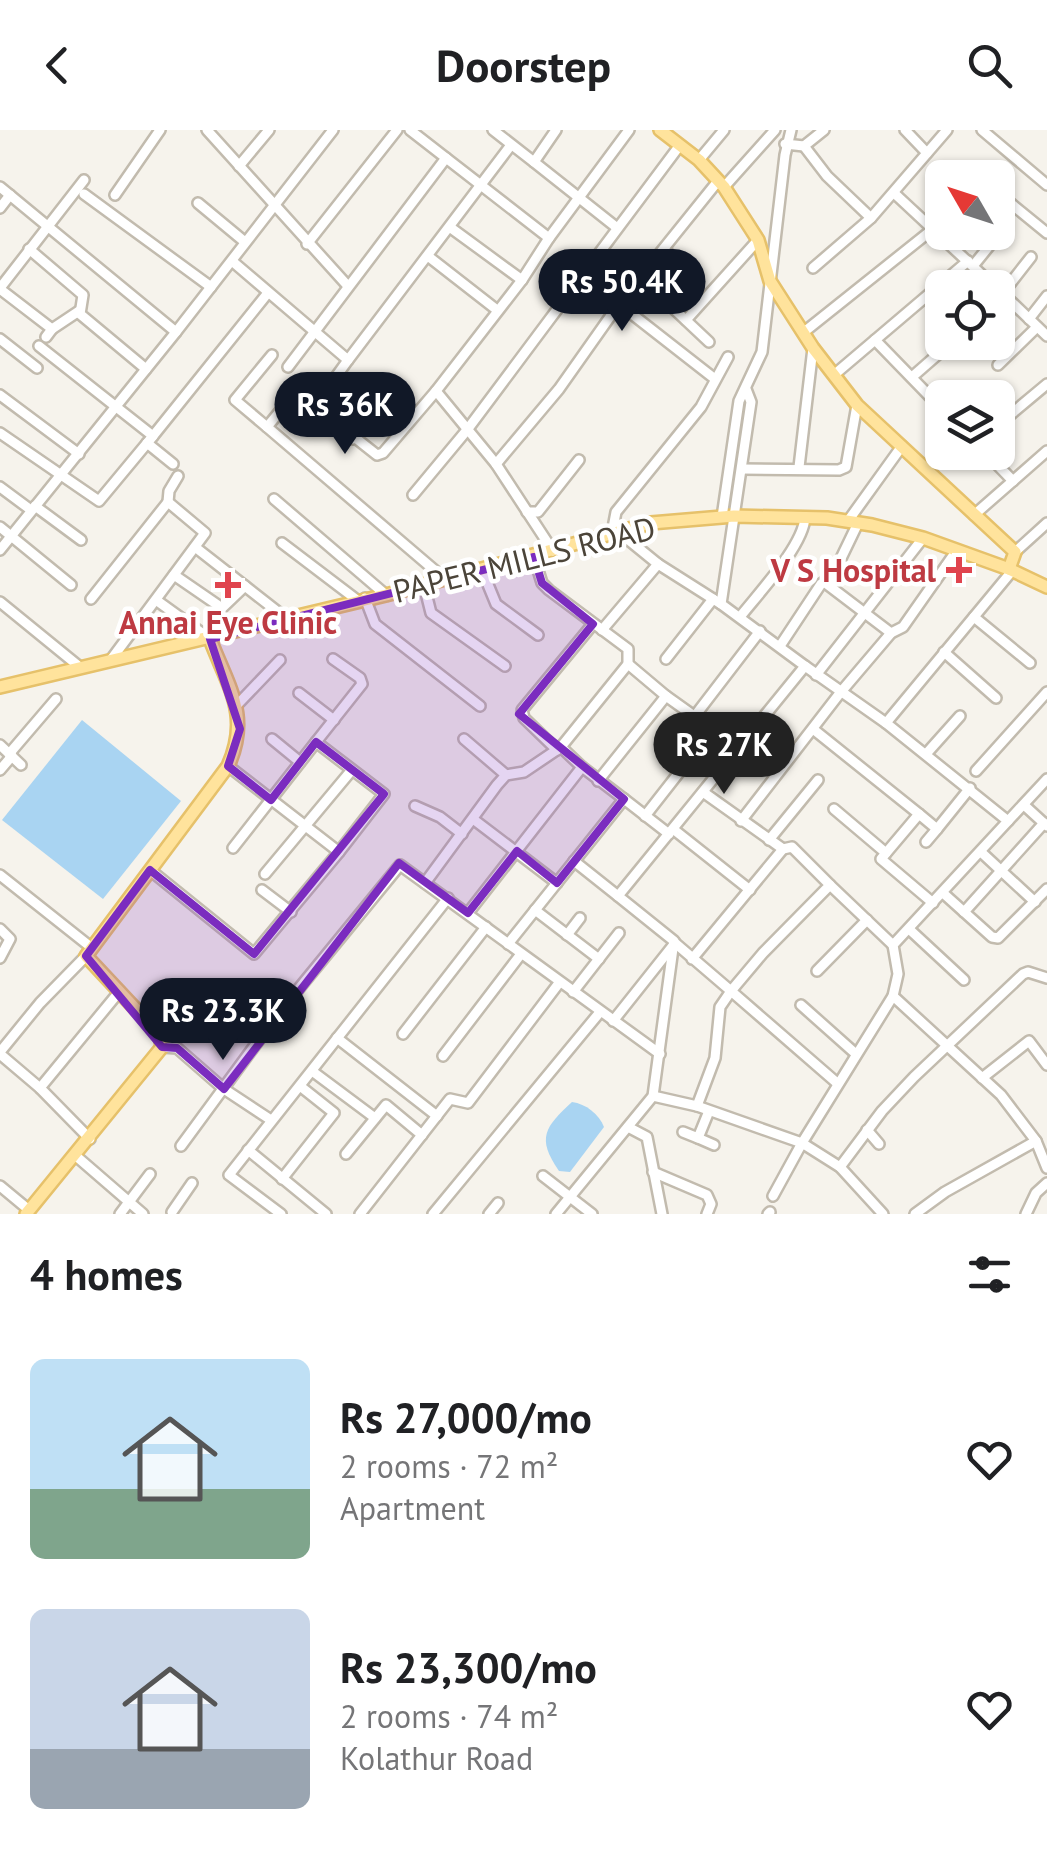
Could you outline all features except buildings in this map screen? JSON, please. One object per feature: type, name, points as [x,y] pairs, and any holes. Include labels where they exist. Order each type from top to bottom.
[{"type":"main road","points":[[660,130],[699,160],[721,184],[758,240],[770,281],[857,406],[1016,552],[1010,570]]},
{"type":"main road","name":"PAPER MILLS ROAD","points":[[0,687],[446,580],[651,523],[728,517],[853,522],[923,538],[1047,588]]},
{"type":"main road","points":[[28,1212],[162,1047],[160,1036],[89,952],[228,766],[240,729],[236,706],[210,639]]},
{"type":"street","points":[[115,195],[160,130]]},
{"type":"street","points":[[207,130],[347,286]]},
{"type":"street","points":[[239,166],[269,130]]},
{"type":"street","points":[[0,550],[332,130]]},
{"type":"street","points":[[307,244],[397,130]]},
{"type":"street","points":[[410,130],[550,238]]},
{"type":"street","points":[[494,130],[616,227]]},
{"type":"street","points":[[534,162],[556,130]]},
{"type":"street","points":[[512,145],[315,406],[372,454],[383,453],[436,391],[522,280],[629,130]]},
{"type":"street","points":[[496,464],[559,389],[664,250],[775,130]]},
{"type":"street","points":[[666,659],[717,602],[739,401],[762,352],[788,130]]},
{"type":"street","points":[[786,148],[804,146],[824,130]]},
{"type":"street","points":[[904,130],[927,153]]},
{"type":"street","points":[[813,268],[871,218],[948,130]]},
{"type":"street","points":[[982,130],[1047,185]]},
{"type":"street","points":[[699,160],[721,131]]},
{"type":"street","points":[[414,495],[680,145]]},
{"type":"street","points":[[804,146],[827,176],[871,218]]},
{"type":"street","points":[[288,366],[446,158]]},
{"type":"street","points":[[30,249],[83,295],[79,311],[49,333],[0,289],[30,249],[84,180]]},
{"type":"street","points":[[0,188],[176,332]]},
{"type":"street","points":[[894,193],[925,222]]},
{"type":"street","points":[[84,194],[211,287]]},
{"type":"street","points":[[0,208],[10,196]]},
{"type":"street","points":[[198,203],[246,242]]},
{"type":"street","points":[[1015,207],[1047,232]]},
{"type":"street","points":[[451,228],[522,280]]},
{"type":"street","points":[[804,332],[925,235]]},
{"type":"street","points":[[686,320],[758,240]]},
{"type":"street","points":[[664,250],[689,269]]},
{"type":"street","points":[[955,250],[976,270]]},
{"type":"street","points":[[836,374],[984,250]]},
{"type":"street","points":[[1015,276],[1031,256]]},
{"type":"street","points":[[430,257],[497,310]]},
{"type":"street","points":[[232,261],[348,360]]},
{"type":"street","points":[[641,278],[709,342]]},
{"type":"street","points":[[0,434],[99,500],[268,294]]},
{"type":"street","points":[[998,364],[1033,323],[1047,296]]},
{"type":"street","points":[[620,304],[715,380]]},
{"type":"street","points":[[1015,307],[1047,336]]},
{"type":"street","points":[[79,311],[146,369]]},
{"type":"street","points":[[0,339],[36,368]]},
{"type":"street","points":[[875,340],[925,391]]},
{"type":"street","points":[[39,346],[115,408],[173,464]]},
{"type":"street","points":[[799,468],[813,348]]},
{"type":"street","points":[[272,355],[236,400],[446,580]]},
{"type":"street","points":[[728,357],[690,422],[616,512],[616,533],[886,723],[1008,821]]},
{"type":"street","points":[[912,377],[931,360]]},
{"type":"street","points":[[267,427],[304,382]]},
{"type":"street","points":[[1015,411],[1047,384]]},
{"type":"street","points":[[728,517],[742,468],[751,402],[746,389]]},
{"type":"street","points":[[436,391],[496,464],[553,552]]},
{"type":"street","points":[[0,395],[79,454]]},
{"type":"street","points":[[353,439],[384,400]]},
{"type":"street","points":[[742,468],[846,468],[857,406]]},
{"type":"street","points":[[780,646],[824,582],[832,577],[853,522],[902,446]]},
{"type":"street","points":[[974,515],[1047,451]]},
{"type":"street","points":[[527,512],[538,512],[579,460]]},
{"type":"street","points":[[1002,470],[1013,481]]},
{"type":"street","points":[[91,600],[168,502],[169,491],[178,476]]},
{"type":"street","points":[[0,488],[81,540]]},
{"type":"street","points":[[274,499],[386,595]]},
{"type":"street","points":[[110,661],[206,533],[168,502]]},
{"type":"street","points":[[740,618],[790,551],[805,518]]},
{"type":"street","points":[[1016,552],[1047,524]]},
{"type":"street","points":[[0,526],[71,585]]},
{"type":"street","points":[[816,674],[923,538]]},
{"type":"street","points":[[282,543],[361,600],[375,624],[480,706]]},
{"type":"street","points":[[195,547],[287,619]]},
{"type":"street","points":[[741,821],[890,633],[904,626],[956,550]]},
{"type":"street","points":[[426,883],[506,775],[524,772],[559,749],[628,664],[628,649],[542,584],[534,557]]},
{"type":"street","points":[[658,564],[522,710],[524,718],[598,781],[750,890]]},
{"type":"street","points":[[482,570],[496,604],[538,635]]},
{"type":"street","points":[[886,723],[1010,570]]},
{"type":"street","points":[[174,574],[220,608],[246,586]]},
{"type":"street","points":[[824,582],[890,633]]},
{"type":"street","points":[[424,585],[434,617],[505,666]]},
{"type":"street","points":[[156,600],[210,639]]},
{"type":"street","points":[[0,602],[81,668]]},
{"type":"street","points":[[974,617],[1030,663]]},
{"type":"street","points":[[694,717],[760,631]]},
{"type":"street","points":[[944,652],[996,698]]},
{"type":"street","points":[[234,848],[362,684],[360,678],[333,659]]},
{"type":"street","points":[[236,706],[280,660]]},
{"type":"street","points":[[628,664],[735,752]]},
{"type":"street","points":[[618,896],[804,666]]},
{"type":"street","points":[[976,771],[1047,692]]},
{"type":"street","points":[[299,693],[334,720]]},
{"type":"street","points":[[598,781],[666,696]]},
{"type":"street","points":[[0,770],[56,699]]},
{"type":"street","points":[[926,754],[960,716]]},
{"type":"street","points":[[812,728],[937,828]]},
{"type":"street","points":[[646,816],[710,732]]},
{"type":"street","points":[[272,739],[300,762]]},
{"type":"street","points":[[464,739],[506,775]]},
{"type":"street","points":[[150,870],[254,954],[384,794],[316,742]]},
{"type":"street","points":[[0,745],[21,765]]},
{"type":"street","points":[[228,766],[339,852]]},
{"type":"street","points":[[468,912],[582,767]]},
{"type":"street","points":[[265,874],[351,771]]},
{"type":"street","points":[[893,946],[1047,778]]},
{"type":"street","points":[[769,840],[818,780]]},
{"type":"street","points":[[926,842],[970,788]]},
{"type":"street","points":[[703,792],[783,850]]},
{"type":"street","points":[[508,944],[624,799]]},
{"type":"street","points":[[964,912],[1045,824],[1024,805]]},
{"type":"street","points":[[415,806],[462,834]]},
{"type":"street","points":[[834,808],[886,853]]},
{"type":"street","points":[[920,814],[881,859],[933,903]]},
{"type":"street","points":[[472,819],[557,883]]},
{"type":"street","points":[[692,959],[783,850],[792,847],[893,946],[898,974],[893,996],[773,1196]]},
{"type":"street","points":[[981,852],[1035,902]]},
{"type":"street","points":[[574,861],[670,935],[675,944],[837,1084]]},
{"type":"street","points":[[181,1146],[278,1014],[395,867],[405,867],[660,1054]]},
{"type":"street","points":[[0,874],[89,952],[40,1003],[0,1053],[90,1140]]},
{"type":"street","points":[[696,1106],[715,1058],[720,1007],[763,952],[830,885]]},
{"type":"street","points":[[942,893],[998,938],[1047,889]]},
{"type":"street","points":[[262,890],[290,912]]},
{"type":"street","points":[[281,1214],[229,1175],[448,898]]},
{"type":"street","points":[[535,910],[598,959]]},
{"type":"street","points":[[567,935],[580,918]]},
{"type":"street","points":[[817,971],[867,920]]},
{"type":"street","points":[[403,1034],[486,926]]},
{"type":"street","points":[[0,929],[10,939],[0,958]]},
{"type":"street","points":[[909,929],[964,980]]},
{"type":"street","points":[[572,992],[619,933]]},
{"type":"street","points":[[613,1021],[675,944]]},
{"type":"street","points":[[556,1214],[653,1096],[675,944]]},
{"type":"street","points":[[443,1056],[521,954]]},
{"type":"street","points":[[840,1167],[914,1077],[1023,974],[1047,978]]},
{"type":"street","points":[[360,1214],[450,1099],[468,1103],[559,983]]},
{"type":"street","points":[[40,1088],[119,992]]},
{"type":"street","points":[[893,996],[1001,1094],[1035,1138],[1047,1168]]},
{"type":"street","points":[[802,1005],[856,1054]]},
{"type":"street","points":[[433,1214],[600,1012]]},
{"type":"street","points":[[338,1038],[437,1116]]},
{"type":"street","points":[[982,1078],[1029,1041],[1047,1065]]},
{"type":"street","points":[[162,1047],[176,1048],[224,1089],[271,1120]]},
{"type":"street","points":[[312,1071],[375,1118]]},
{"type":"street","points":[[282,1179],[334,1113],[300,1086]]},
{"type":"street","points":[[653,1096],[709,1110],[802,1142],[840,1167],[882,1214]]},
{"type":"street","points":[[346,1154],[386,1105],[422,1135]]},
{"type":"street","points":[[698,1138],[709,1110]]},
{"type":"street","points":[[628,1126],[646,1137],[662,1214]]},
{"type":"street","points":[[867,1130],[879,1144]]},
{"type":"street","points":[[915,1214],[1047,1130]]},
{"type":"street","points":[[683,1132],[714,1145]]},
{"type":"street","points":[[248,1150],[326,1214]]},
{"type":"street","points":[[76,1156],[144,1214]]},
{"type":"street","points":[[653,1172],[707,1194],[711,1204],[707,1214]]},
{"type":"street","points":[[120,1214],[150,1174]]},
{"type":"street","points":[[543,1176],[592,1214]]},
{"type":"street","points":[[173,1213],[192,1183]]},
{"type":"street","points":[[1029,1213],[1036,1194],[1047,1183]]},
{"type":"street","points":[[0,1186],[28,1212]]},
{"type":"street","points":[[489,1214],[498,1203]]},
{"type":"highlighted area","points":[[534,557],[542,583],[593,624],[519,714],[624,799],[557,883],[517,851],[468,913],[399,863],[224,1089],[177,1048],[162,1047],[86,956],[150,870],[254,954],[384,794],[316,742],[271,800],[228,766],[240,729],[210,639]]},
{"type":"water","points":[[82,720],[181,801],[103,899],[2,820]]},
{"type":"water","points":[[572,1102],[591,1110],[604,1127],[570,1172],[559,1171],[548,1150],[547,1134]]},
{"type":"place","name":"V S Hospital","points":[[959,570]]},
{"type":"place","name":"Annai Eye Clinic","points":[[228,585]]}]
